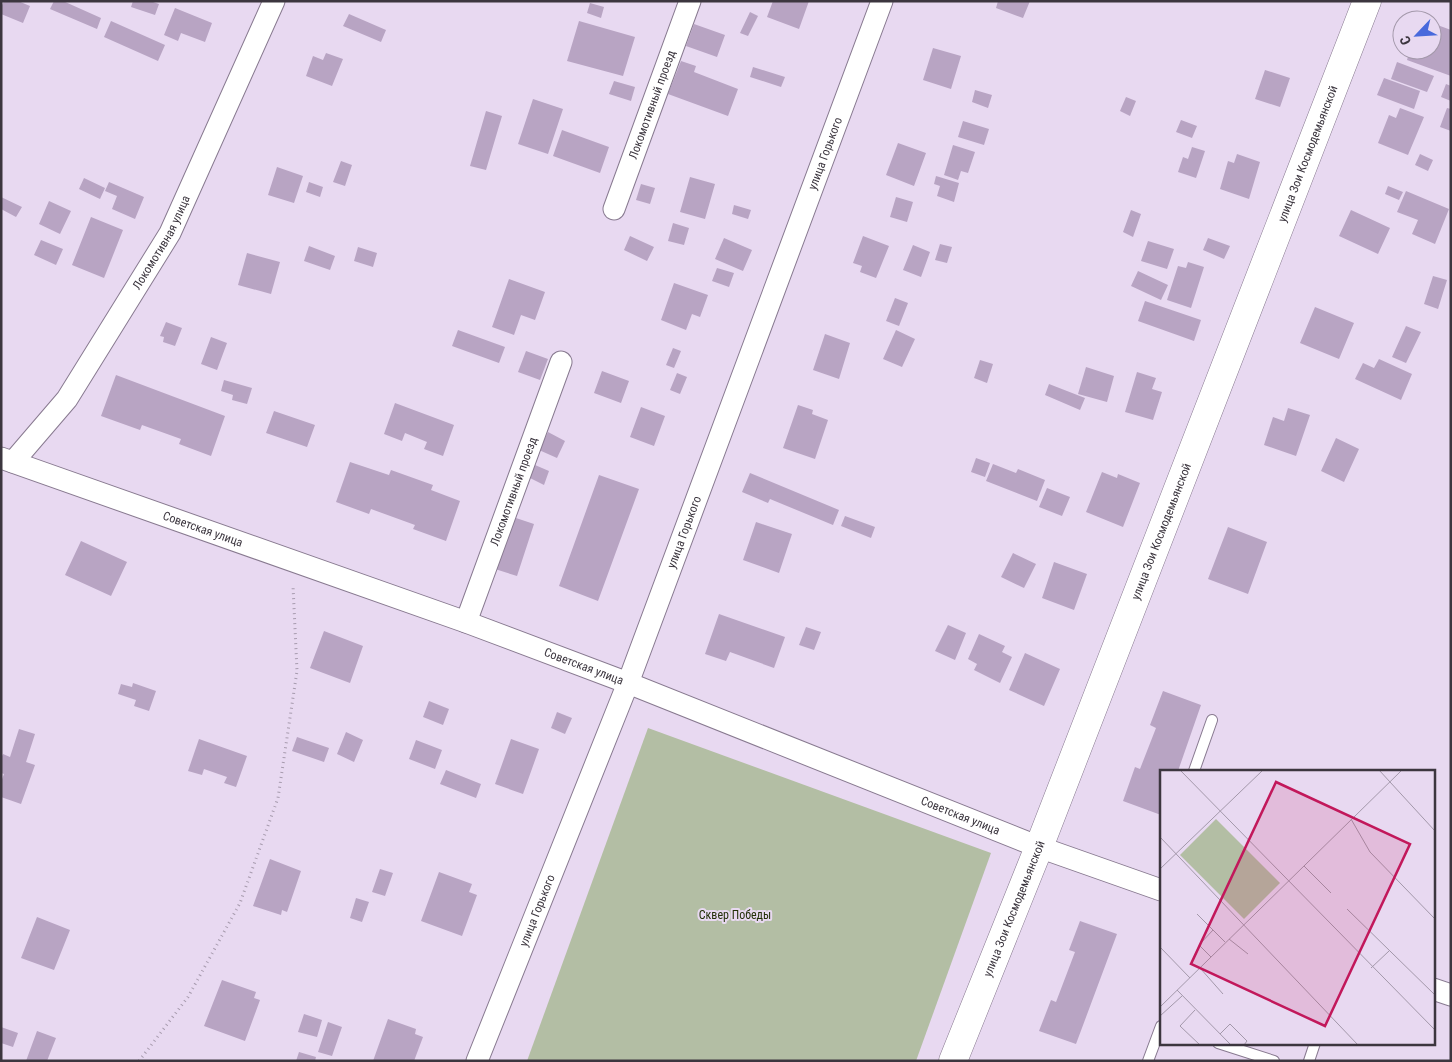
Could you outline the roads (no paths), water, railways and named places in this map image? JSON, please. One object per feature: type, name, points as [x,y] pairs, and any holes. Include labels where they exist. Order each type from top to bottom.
[{"type":"street","name":"Локомотивная улица","points":[[7,460],[67,399],[170,233],[274,1]]},
{"type":"street","name":"Локомотивный проезд","points":[[614,209],[690,1]]},
{"type":"street","name":"улица Горького","points":[[477,1061],[628,684],[882,1]]},
{"type":"street","name":"улица Зои Космодемьянской","points":[[953,1061],[1039,847],[1367,1]]},
{"type":"street","name":"Локомотивный проезд","points":[[466,622],[561,362]]},
{"type":"street","name":"Советская улица","points":[[7,460],[466,622],[628,684],[1039,847],[1160,890]]},
{"type":"street","points":[[1434,989],[1451,995]]},
{"type":"lane","points":[[1194,770],[1212,720]]},
{"type":"lane","points":[[1148,1061],[1160,1029]]},
{"type":"lane","points":[[1221,1044],[1274,1061]]},
{"type":"lane","points":[[1309,1061],[1315,1044]]},
{"type":"park label","name":"Сквер Победы","points":[[735,915]]}]
